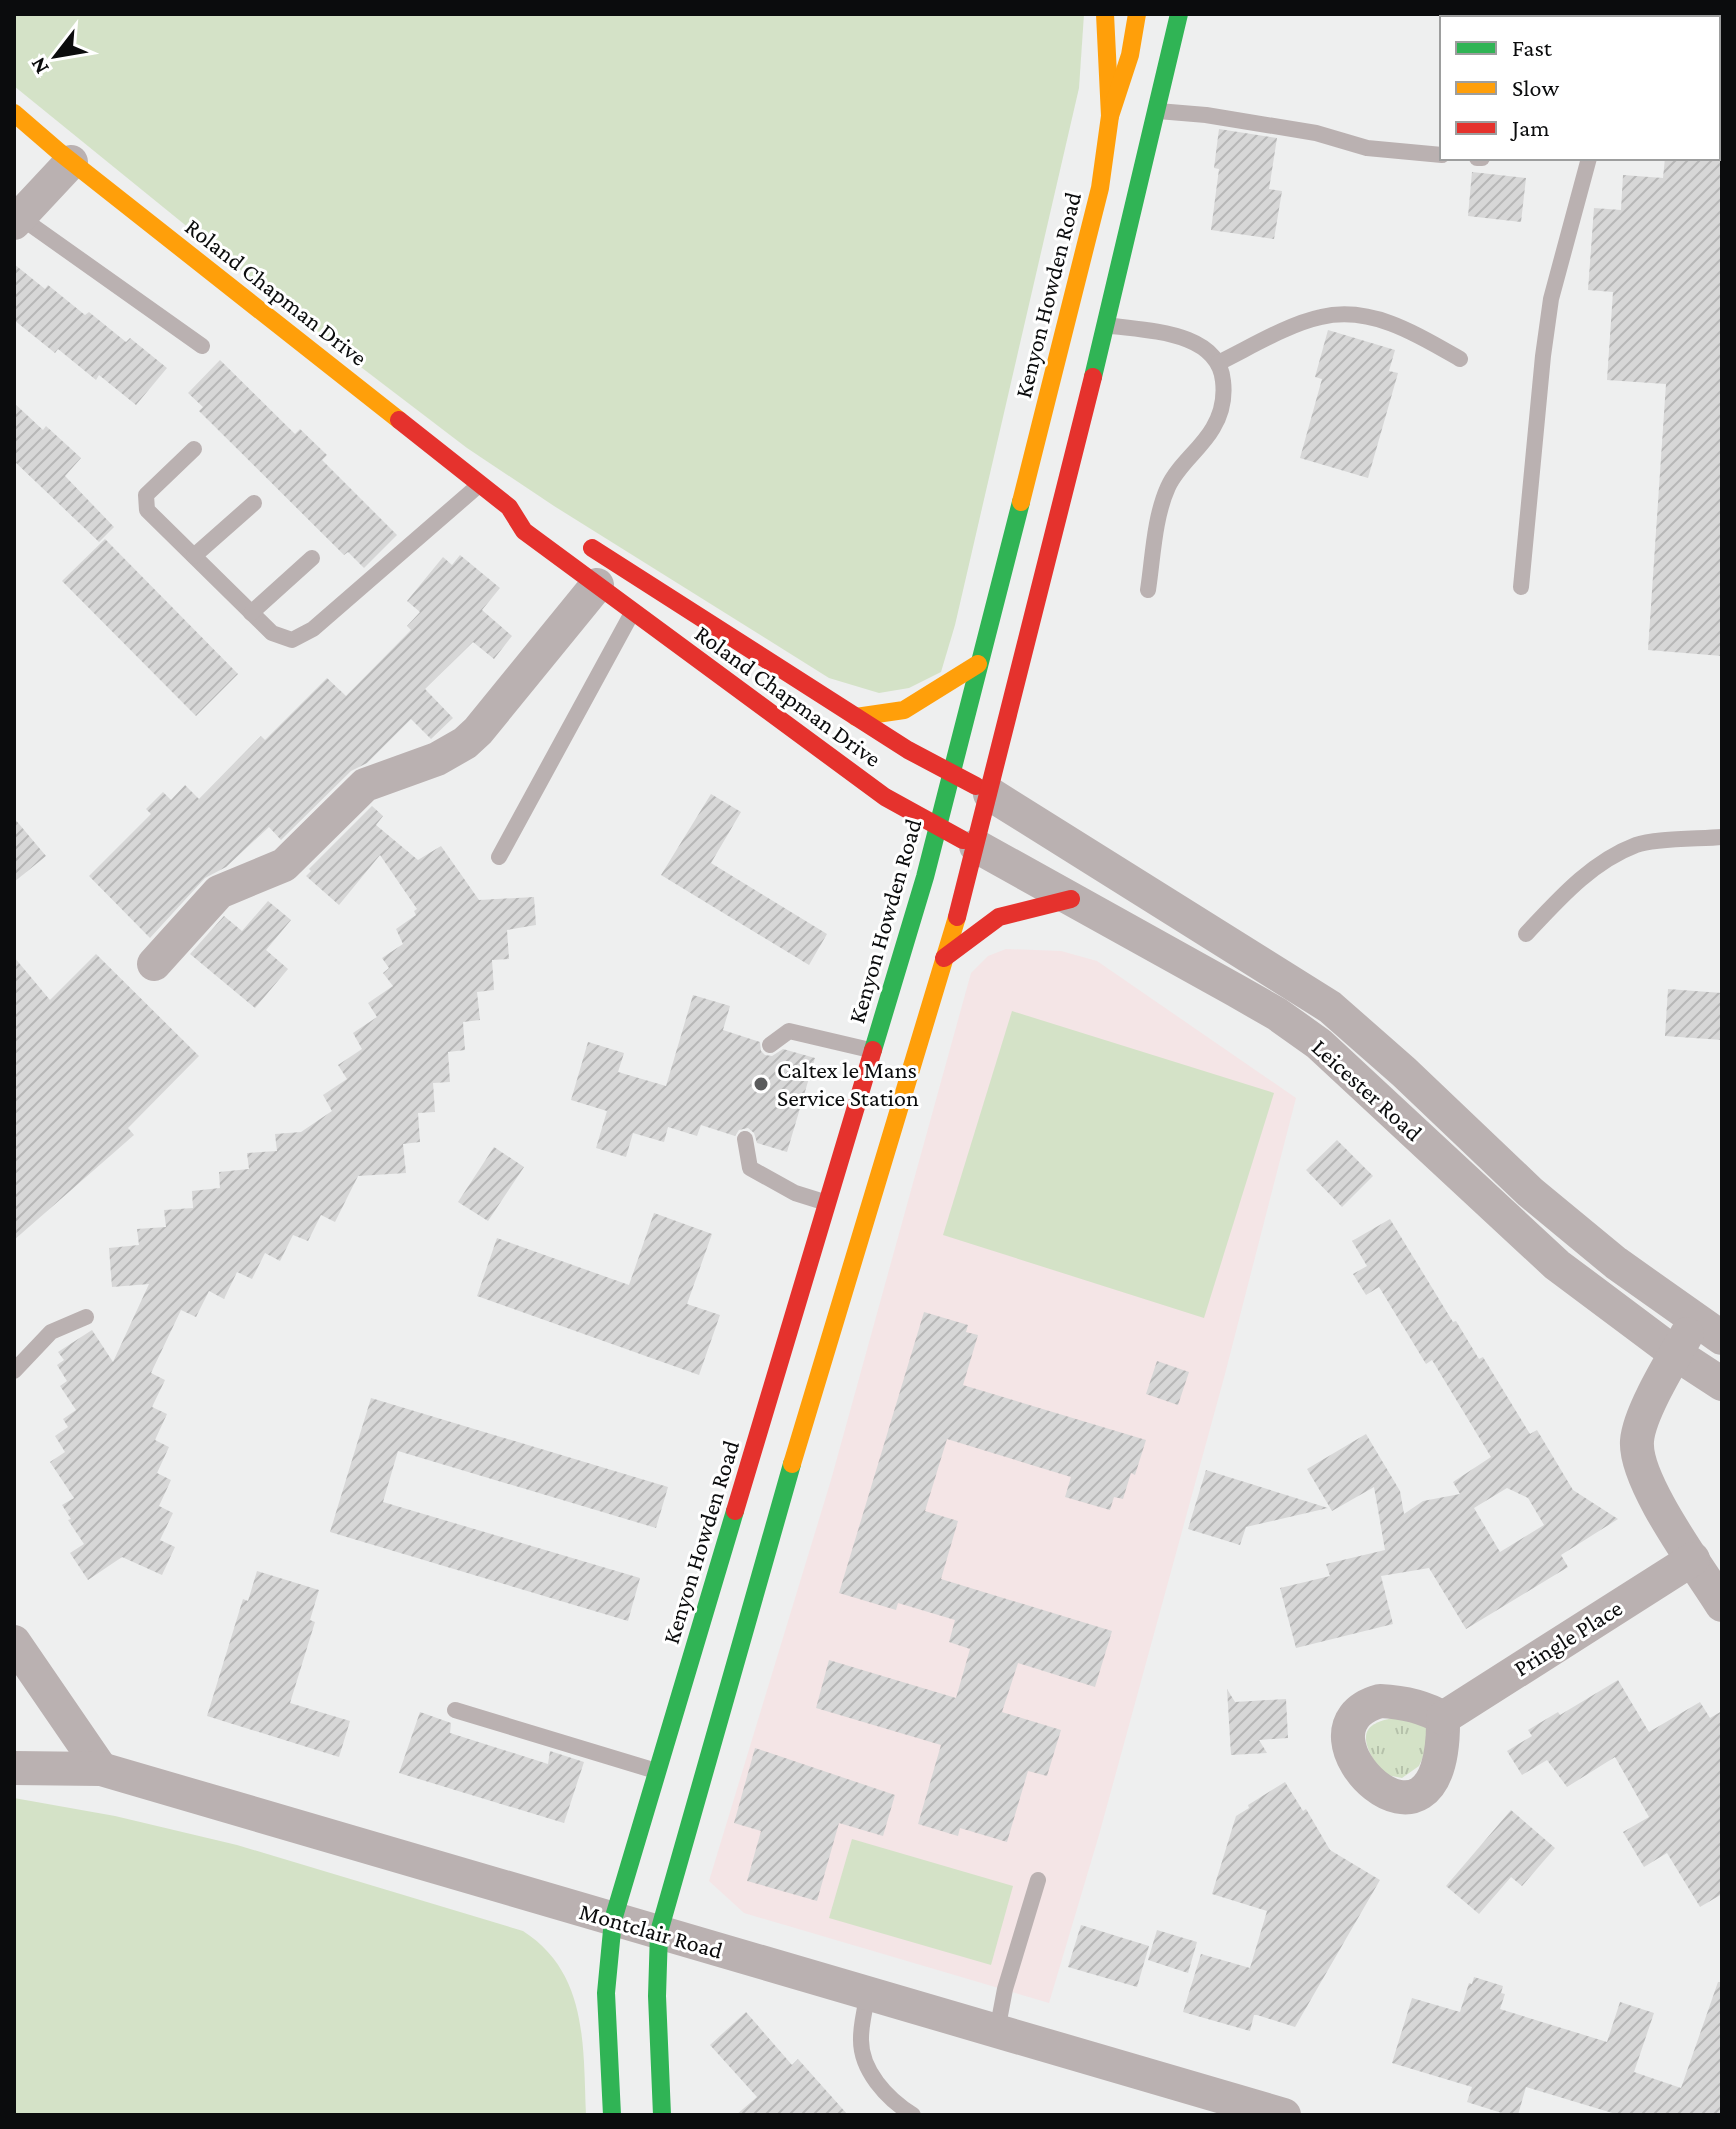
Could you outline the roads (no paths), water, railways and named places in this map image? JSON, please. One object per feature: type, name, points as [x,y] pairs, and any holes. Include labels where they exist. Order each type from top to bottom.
[{"type":"main road","points":[[1105,14],[1110,116]]},
{"type":"main road","name":"Kenyon Howden Road","points":[[612,2115],[606,1993],[613,1920],[657,1771],[749,1536],[893,1056],[944,958],[990,794],[1087,322],[1110,116],[1130,55],[1137,14]]},
{"type":"main road","name":"Kenyon Howden Road","points":[[662,2115],[657,1996],[659,1932],[749,1536],[893,1056],[938,827],[978,664],[1156,111],[1179,14]]},
{"type":"main road","name":"Roland Chapman Drive","points":[[14,113],[71,162],[509,507],[524,531],[885,797],[976,846]]},
{"type":"main road","name":"Roland Chapman Drive","points":[[509,507],[536,513]]},
{"type":"main road","name":"Roland Chapman Drive","points":[[575,537],[908,750],[990,794]]},
{"type":"main road","points":[[856,717],[904,710],[978,664]]},
{"type":"main road","points":[[944,958],[999,917],[1071,899]]},
{"type":"street","points":[[17,220],[71,162]]},
{"type":"street","points":[[154,964],[219,892],[284,865],[365,785],[437,759],[465,743],[597,585]]},
{"type":"street","name":"Leicester Road","points":[[990,794],[1330,1007],[1404,1072],[1530,1192],[1616,1263],[1709,1329]]},
{"type":"street","name":"Leicester Road","points":[[976,846],[1277,1014],[1319,1044],[1557,1265],[1676,1354],[1722,1384]]},
{"type":"street","points":[[1709,1329],[1676,1354],[1645,1413],[1637,1440],[1639,1464],[1651,1490],[1722,1605]]},
{"type":"street","name":"Pringle Place","points":[[1443,1718],[1693,1559]]},
{"type":"street","points":[[14,1642],[101,1769]]},
{"type":"street","name":"Montclair Road","points":[[14,1768],[101,1769],[1284,2115]]},
{"type":"lane","points":[[1156,111],[1206,115],[1316,133],[1367,148],[1440,155]]},
{"type":"lane","points":[[1521,587],[1551,299],[1588,160]]},
{"type":"lane","points":[[17,220],[202,346]]},
{"type":"lane","points":[[1218,363],[1319,317],[1338,315],[1366,317],[1413,331],[1460,359]]},
{"type":"lane","points":[[1087,322],[1181,337],[1209,352],[1218,363],[1224,394],[1221,411],[1212,429],[1169,485],[1162,505],[1148,590]]},
{"type":"lane","points":[[194,449],[146,495],[147,510],[272,633],[282,638],[301,637],[313,629],[480,484]]},
{"type":"lane","points":[[194,556],[254,503]]},
{"type":"lane","points":[[251,613],[312,558]]},
{"type":"lane","points":[[499,857],[633,612]]},
{"type":"lane","points":[[1526,934],[1562,896],[1600,864],[1638,844],[1722,837]]},
{"type":"lane","points":[[770,1045],[789,1031],[893,1056]]},
{"type":"lane","points":[[745,1139],[750,1168],[795,1193],[847,1208]]},
{"type":"lane","points":[[14,1371],[51,1332],[86,1317]]},
{"type":"lane","points":[[455,1710],[657,1771]]},
{"type":"lane","points":[[997,2031],[1005,1989],[1038,1880]]},
{"type":"lane","points":[[868,1994],[861,2037],[865,2062],[888,2095],[913,2115]]},
{"type":"place","name":"Caltex le Mans Service Station","points":[[761,1084]]}]
